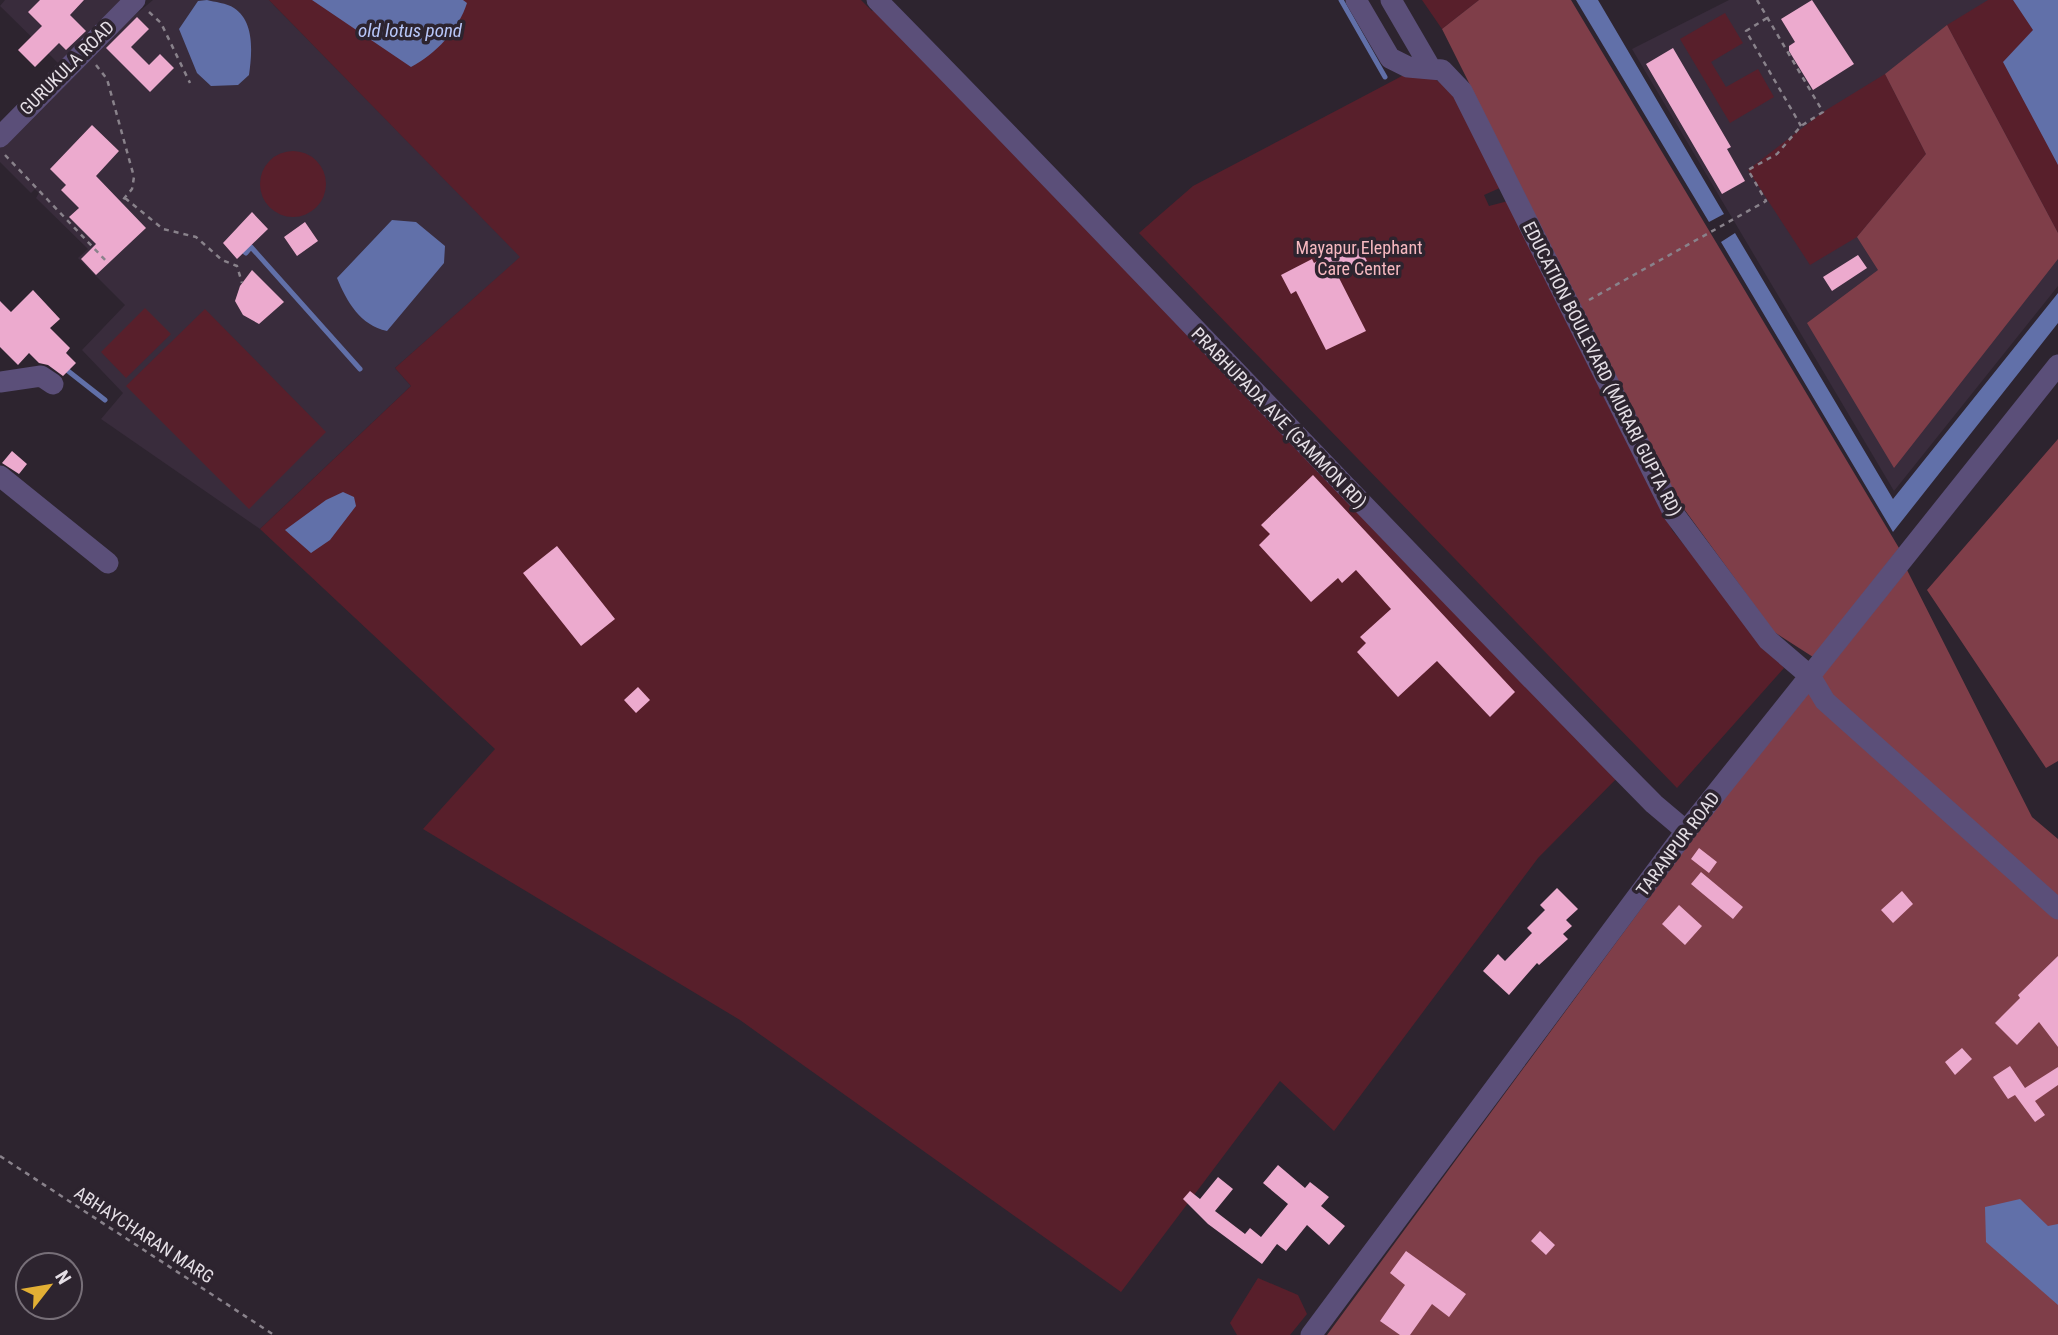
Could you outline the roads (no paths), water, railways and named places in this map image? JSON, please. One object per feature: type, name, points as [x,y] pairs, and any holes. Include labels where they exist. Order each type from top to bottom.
[{"type":"street","name":"PRABHUPADA AVE (GAMMON RD)","points":[[877,0],[1011,136],[1465,612],[1654,804],[1686,831]]},
{"type":"street","name":"EDUCATION BOULEVARD (MURARI GUPTA RD)","points":[[1356,0],[1390,58],[1408,67],[1442,70],[1462,91],[1674,514],[1768,640],[1810,676],[1825,701],[2058,909]]},
{"type":"street","points":[[1391,0],[1430,67]]},
{"type":"street","name":"GURUKULA ROAD","points":[[0,136],[83,53],[140,4]]},
{"type":"street","name":"TARANPUR ROAD","points":[[1311,1335],[1686,831],[2058,365]]},
{"type":"street","points":[[0,382],[41,376],[54,384]]},
{"type":"street","points":[[0,476],[108,563]]},
{"type":"water","points":[[207,0],[234,8],[246,21],[251,48],[249,75],[238,85],[211,86],[197,73],[179,29],[198,1]]},
{"type":"water","name":"old lotus pond","points":[[312,0],[463,0],[467,3],[445,40],[429,56],[411,67]]},
{"type":"water","points":[[1576,0],[1598,0],[1724,214],[1709,222]]},
{"type":"water","points":[[2013,0],[2058,0],[2058,165],[2003,62],[2033,30]]},
{"type":"water","points":[[392,220],[416,222],[445,246],[444,263],[387,331],[362,318],[345,296],[337,278]]},
{"type":"water","points":[[1735,233],[1893,499],[2058,293],[2058,323],[1893,532],[1721,242]]},
{"type":"water","points":[[343,492],[354,497],[356,506],[330,540],[311,553],[285,530],[326,500]]},
{"type":"water","points":[[2020,1199],[2048,1226],[2058,1224],[2058,1305],[1986,1242],[1985,1207]]},
{"type":"waterway","points":[[1341,0],[1385,77]]},
{"type":"waterway","points":[[240,248],[246,253],[251,247],[360,369]]},
{"type":"waterway","points":[[63,367],[105,400]]},
{"type":"park label","name":"Mayapur Elephant Care Center","points":[[1359,258]]}]
